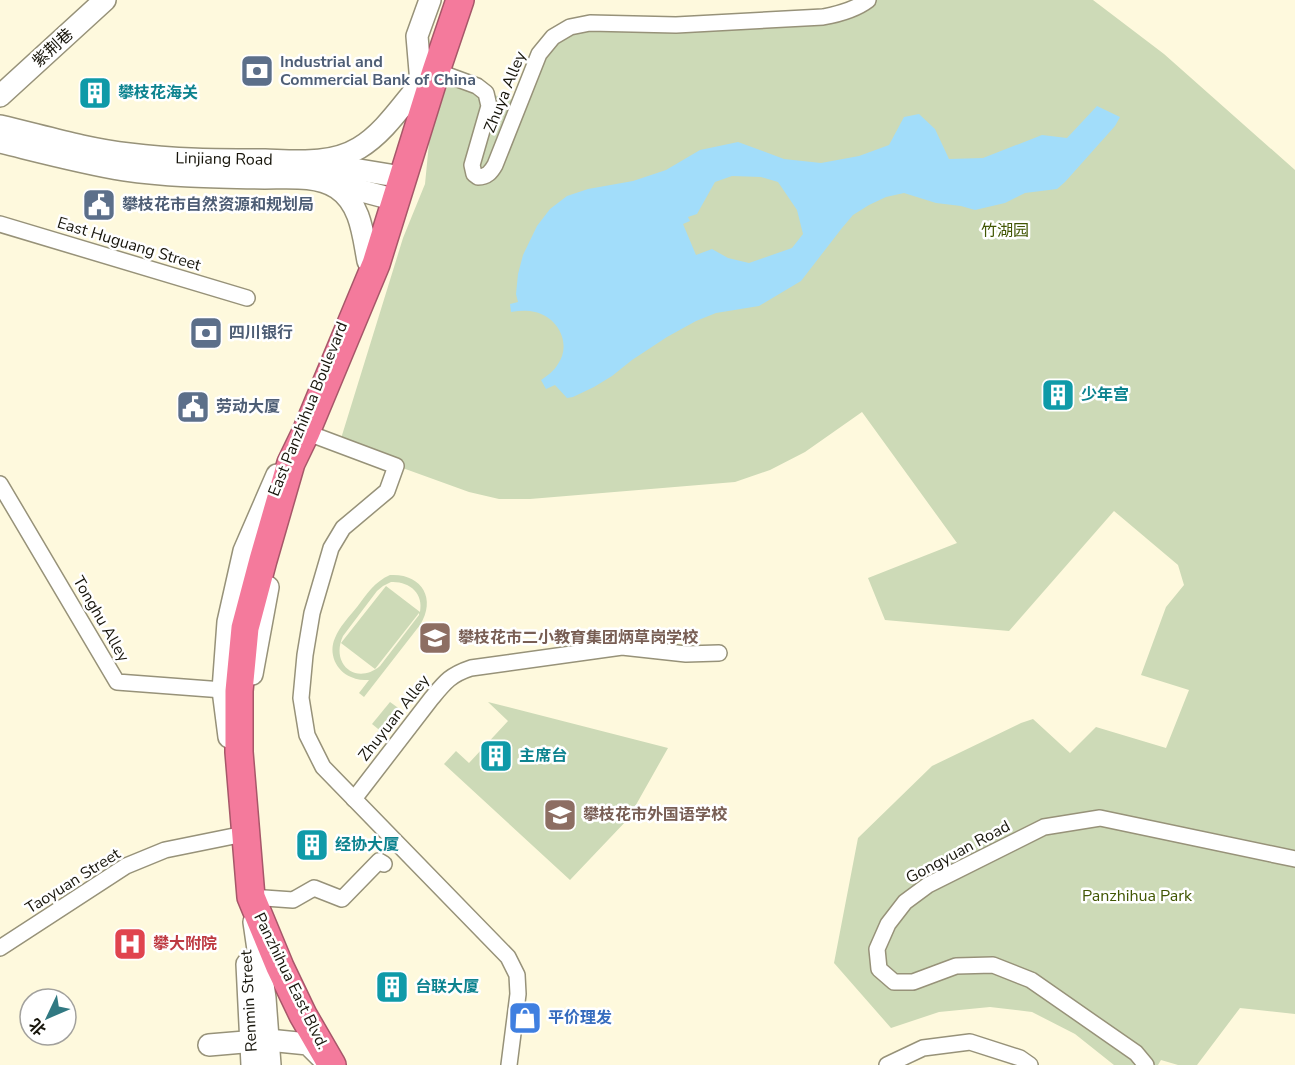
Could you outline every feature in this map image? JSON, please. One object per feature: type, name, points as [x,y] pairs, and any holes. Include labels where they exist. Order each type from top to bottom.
[{"type":"highway","name":"East Panzhihua Boulevard","points":[[247,899],[238,835],[235,752],[245,628],[287,462],[376,264],[395,187],[449,0]]},
{"type":"highway","name":"East Panzhihua Boulevard","points":[[427,75],[460,0]]},
{"type":"highway","name":"East Panzhihua Boulevard","points":[[303,430],[395,187]]},
{"type":"highway","name":"East Panzhihua Boulevard","points":[[235,752],[247,899]]},
{"type":"highway","name":"Panzhihua East Blvd.","points":[[247,899],[255,931],[278,985],[315,1054]]},
{"type":"highway","name":"Panzhihua East Blvd.","points":[[247,899],[303,1015],[331,1065]]},
{"type":"main road","name":"紫荆巷","points":[[0,96],[105,0]]},
{"type":"main road","points":[[427,75],[417,36],[430,0]]},
{"type":"main road","name":"Linjiang Road","points":[[0,126],[90,148],[129,154],[212,160],[323,160],[358,149],[373,138],[427,75]]},
{"type":"main road","name":"Linjiang Road","points":[[0,142],[87,163],[166,175],[305,178],[322,181],[347,197],[356,210],[368,261]]},
{"type":"main road","points":[[306,161],[395,187]]},
{"type":"main road","points":[[322,181],[395,187]]},
{"type":"main road","points":[[235,752],[223,690],[228,622],[244,552],[287,462]]},
{"type":"main road","name":"Renmin Street","points":[[247,899],[259,1041],[270,1065]]},
{"type":"main road","name":"Renmin Street","points":[[252,1065],[259,1041],[265,998],[255,931]]},
{"type":"main road","points":[[209,1045],[259,1041],[315,1054],[331,1065]]},
{"type":"street","name":"Zhuya Alley","points":[[427,75],[477,86],[486,93],[489,106],[472,165],[474,174],[484,177],[495,165],[539,54],[553,37],[570,27],[590,23],[676,25],[823,17],[843,12],[868,0]]},
{"type":"street","name":"East Huguang Street","points":[[0,224],[247,298]]},
{"type":"street","points":[[303,430],[396,466],[387,491],[343,528],[331,548],[312,613],[305,655],[301,699],[307,735],[323,766],[508,957],[518,975],[518,994],[509,1065]]},
{"type":"street","name":"Tonghu Alley","points":[[0,483],[117,682],[223,690]]},
{"type":"street","name":"Zhuyuan Alley","points":[[354,799],[443,684],[455,674],[471,668],[622,647],[686,654],[719,653]]},
{"type":"street","name":"Gongyuan Road","points":[[1146,1065],[1136,1053],[1031,980],[993,966],[956,966],[913,982],[894,982],[879,969],[877,949],[888,924],[905,902],[928,885],[1044,827],[1056,825],[1100,818],[1295,859]]},
{"type":"street","name":"Taoyuan Street","points":[[0,948],[126,866],[165,850],[238,835]]},
{"type":"street","points":[[247,899],[293,900],[314,888],[342,899],[379,861],[384,864]]},
{"type":"street","points":[[887,1065],[923,1048],[970,1042],[1020,1058],[1030,1065]]},
{"type":"green space","name":"竹湖园","points":[[868,0],[1093,0],[1164,54],[1295,170],[1295,1014],[1240,1008],[1197,1065],[1178,1065],[1161,1060],[1158,1065],[1114,1065],[1075,1034],[1032,1012],[990,1007],[939,1012],[891,1028],[834,963],[858,838],[932,766],[1033,719],[1070,753],[1096,727],[1166,748],[1189,690],[1141,675],[1166,607],[1184,585],[1178,565],[1114,511],[1009,631],[885,620],[868,578],[957,543],[862,412],[805,452],[770,470],[735,482],[530,499],[499,499],[469,492],[339,445],[403,238],[425,184],[436,71],[486,93],[520,102],[539,54],[570,27],[823,17]]},
{"type":"green space","points":[[390,575],[401,575],[418,583],[423,589],[427,606],[420,625],[364,697],[359,693],[369,680],[353,678],[341,670],[333,655],[333,644],[344,622],[371,589]],"holes":[[[391,582],[409,586],[417,594],[420,599],[420,612],[386,586],[341,643],[375,669],[419,613],[419,615],[380,666],[371,672],[354,673],[343,663],[340,655],[340,646],[343,636],[377,591]]]},
{"type":"green space","points":[[390,702],[401,710],[383,733],[372,724]]},
{"type":"green space","points":[[488,702],[668,748],[628,819],[570,880],[444,764],[456,751],[469,763],[508,721]]},
{"type":"water","points":[[1097,106],[1120,117],[1115,126],[1057,189],[1025,193],[1005,203],[975,210],[936,203],[904,193],[886,197],[869,205],[853,215],[801,281],[759,306],[716,313],[696,321],[667,337],[612,376],[573,397],[567,398],[555,385],[546,389],[541,380],[554,369],[562,356],[563,340],[556,325],[550,319],[535,312],[511,312],[510,304],[518,302],[516,294],[518,274],[523,255],[537,226],[550,209],[567,196],[588,189],[633,181],[666,170],[700,150],[738,142],[784,159],[821,163],[859,156],[889,145],[904,117],[919,114],[935,129],[949,159],[983,158],[1042,135],[1067,138]],"holes":[[[732,176],[761,177],[778,182],[797,210],[803,234],[792,248],[749,263],[728,258],[712,249],[696,255],[683,224],[690,221],[688,217],[697,214],[715,182]]]},
{"type":"place","name":"Industrial and Commercial Bank of China","points":[[257,71]]},
{"type":"place","name":"攀枝花海关","points":[[95,93]]},
{"type":"place","name":"攀枝花市自然资源和规划局","points":[[99,205]]},
{"type":"place","name":"四川银行","points":[[206,333]]},
{"type":"place","name":"少年宫","points":[[1058,395]]},
{"type":"place","name":"劳动大厦","points":[[193,407]]},
{"type":"place","name":"攀枝花市二小教育集团炳草岗学校","points":[[435,638]]},
{"type":"place","name":"主席台","points":[[496,756]]},
{"type":"place","name":"攀枝花市外国语学校","points":[[560,815]]},
{"type":"place","name":"经协大厦","points":[[312,845]]},
{"type":"place","name":"攀大附院","points":[[130,944]]},
{"type":"place","name":"台联大厦","points":[[392,987]]},
{"type":"place","name":"平价理发","points":[[525,1018]]},
{"type":"park label","name":"Panzhihua Park","points":[[1137,896]]}]
